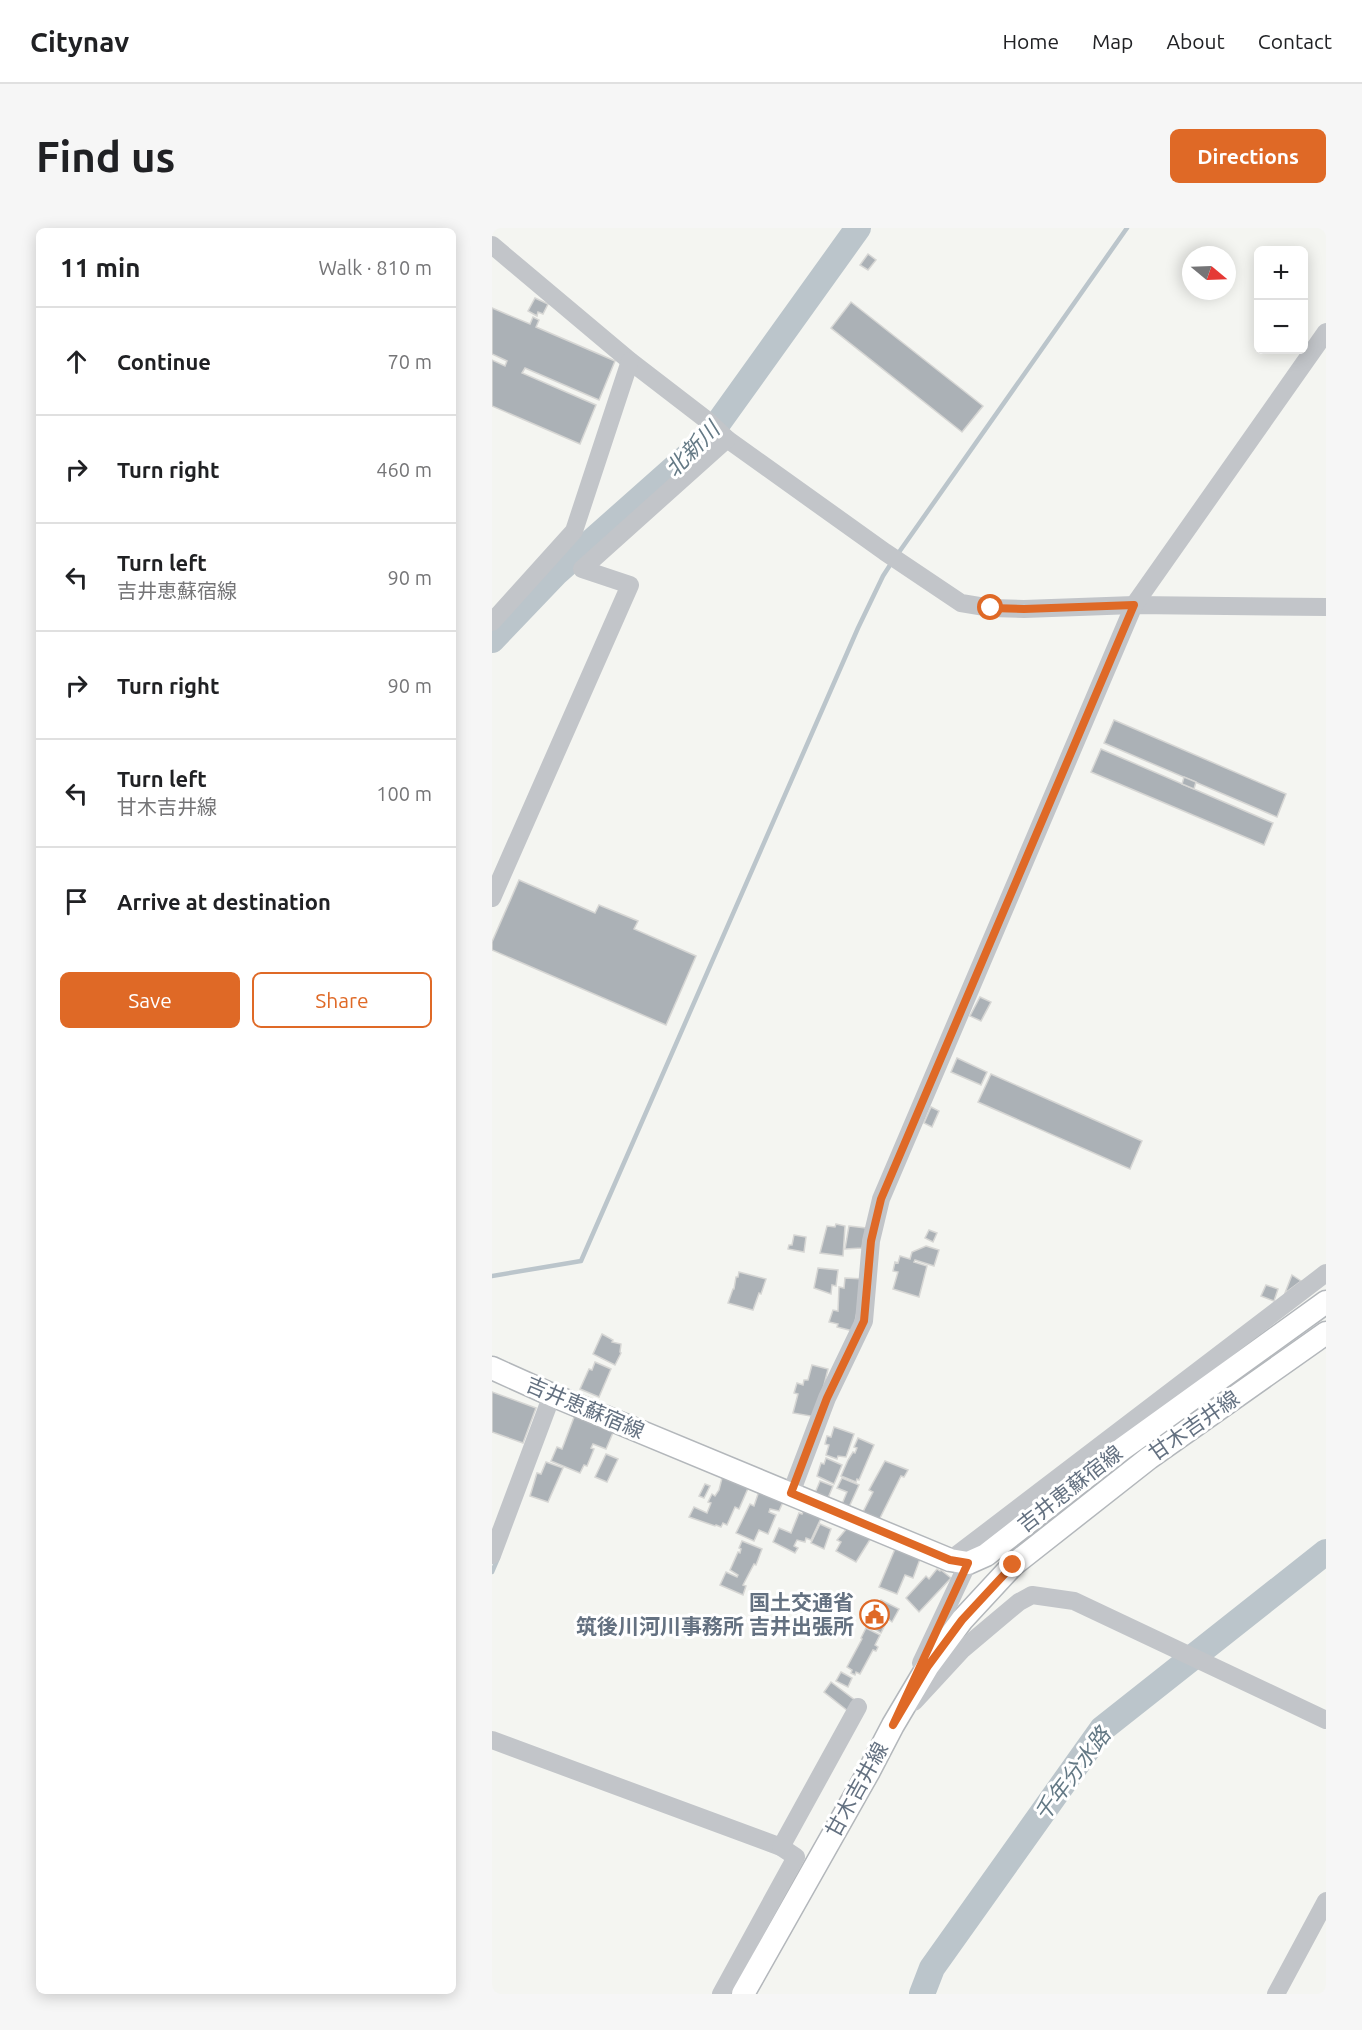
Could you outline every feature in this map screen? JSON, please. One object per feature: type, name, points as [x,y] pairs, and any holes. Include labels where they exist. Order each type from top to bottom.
[{"type":"main road","name":"吉井恵蘇宿線","points":[[492,1368],[552,1395],[959,1561],[986,1555],[1122,1449],[1326,1302]]},
{"type":"main road","name":"甘木吉井線","points":[[743,1994],[893,1725],[928,1666],[962,1620],[1013,1565],[1149,1458],[1326,1333]]},
{"type":"street","points":[[492,245],[727,439],[885,552],[961,603],[991,608],[1024,609],[1134,605],[1326,607]]},
{"type":"street","points":[[791,1493],[827,1398],[864,1321],[871,1241],[881,1199],[1134,605],[1326,332]]},
{"type":"street","points":[[492,622],[574,531],[630,361]]},
{"type":"street","points":[[492,898],[630,585],[582,569],[727,439]]},
{"type":"street","points":[[893,1725],[959,1561],[1326,1273]]},
{"type":"street","points":[[492,1555],[552,1395]]},
{"type":"street","points":[[893,1725],[963,1649],[1019,1602],[1032,1595],[1074,1601],[1326,1720]]},
{"type":"street","points":[[781,1847],[858,1707]]},
{"type":"street","points":[[492,1740],[781,1847],[796,1857],[721,1994]]},
{"type":"street","points":[[1276,1994],[1326,1901]]},
{"type":"building","points":[[868,254],[876,260],[868,270],[860,265]]},
{"type":"building","points":[[535,298],[548,304],[543,314],[538,312],[537,316],[528,311]]},
{"type":"building","points":[[851,302],[983,406],[962,432],[831,328]]},
{"type":"building","points":[[492,308],[530,324],[533,317],[539,320],[536,327],[615,361],[599,400],[525,368],[522,373],[596,405],[580,444],[492,406],[492,360],[505,366],[507,361],[492,354]]},
{"type":"building","points":[[1114,720],[1286,794],[1277,817],[1104,743]]},
{"type":"building","points":[[1101,749],[1273,823],[1264,845],[1091,772]]},
{"type":"building","points":[[1184,777],[1196,782],[1194,789],[1182,784]]},
{"type":"building","points":[[519,880],[595,913],[599,905],[638,921],[634,929],[696,956],[666,1025],[492,950],[492,942]]},
{"type":"building","points":[[980,997],[991,1002],[981,1021],[970,1016]]},
{"type":"building","points":[[957,1058],[987,1072],[981,1085],[951,1072]]},
{"type":"building","points":[[991,1074],[1142,1141],[1130,1169],[978,1102]]},
{"type":"building","points":[[931,1107],[939,1111],[932,1127],[924,1123]]},
{"type":"building","points":[[836,1224],[845,1226],[843,1256],[820,1253],[827,1226],[835,1227]]},
{"type":"building","points":[[849,1226],[866,1228],[862,1248],[845,1249]]},
{"type":"building","points":[[929,1230],[937,1233],[933,1242],[925,1238]]},
{"type":"building","points":[[794,1235],[806,1237],[804,1252],[788,1249],[789,1245],[792,1245]]},
{"type":"building","points":[[926,1246],[939,1250],[934,1266],[915,1260],[914,1262],[927,1266],[919,1297],[893,1289],[898,1272],[893,1271],[895,1262],[898,1263],[900,1256],[910,1259],[912,1252]]},
{"type":"building","points":[[818,1268],[838,1270],[836,1286],[832,1285],[831,1294],[814,1288]]},
{"type":"building","points":[[739,1272],[766,1279],[753,1310],[728,1303]]},
{"type":"building","points":[[1292,1275],[1301,1281],[1285,1293]]},
{"type":"building","points":[[845,1278],[864,1279],[853,1331],[837,1327],[838,1324],[829,1322],[833,1310],[838,1311],[839,1287],[844,1288]]},
{"type":"building","points":[[1266,1285],[1278,1289],[1274,1301],[1261,1296]]},
{"type":"building","points":[[602,1334],[613,1340],[612,1342],[621,1344],[621,1353],[615,1365],[593,1354]]},
{"type":"building","points":[[595,1362],[611,1369],[599,1397],[580,1389],[589,1369],[592,1370]]},
{"type":"building","points":[[812,1365],[828,1369],[816,1417],[793,1413],[798,1394],[794,1393],[797,1383],[803,1385],[804,1380],[808,1380]]},
{"type":"building","points":[[492,1392],[536,1408],[523,1443],[492,1432]]},
{"type":"building","points":[[576,1412],[615,1428],[606,1449],[593,1444],[591,1448],[594,1449],[587,1466],[584,1465],[580,1473],[551,1461],[557,1447],[562,1449]]},
{"type":"building","points":[[834,1427],[854,1434],[846,1457],[838,1456],[837,1459],[826,1455],[829,1445],[825,1444],[827,1436],[831,1437]]},
{"type":"building","points":[[858,1438],[874,1445],[859,1480],[857,1479],[856,1482],[841,1476],[848,1460],[853,1452],[855,1453],[857,1448],[854,1447]]},
{"type":"building","points":[[606,1454],[618,1459],[607,1482],[595,1477]]},
{"type":"building","points":[[826,1458],[842,1465],[834,1484],[817,1476],[821,1463],[824,1464]]},
{"type":"building","points":[[885,1461],[908,1470],[904,1477],[901,1476],[879,1520],[863,1512],[873,1492],[869,1490]]},
{"type":"building","points":[[546,1462],[563,1468],[548,1502],[530,1496],[537,1473],[541,1474]]},
{"type":"building","points":[[723,1474],[749,1486],[739,1509],[735,1507],[727,1525],[723,1523],[721,1527],[715,1526],[689,1517],[694,1507],[707,1513],[711,1503],[708,1502],[712,1494],[715,1496],[719,1490]]},
{"type":"building","points":[[842,1478],[859,1485],[849,1507],[842,1504],[847,1492],[837,1488]]},
{"type":"building","points":[[820,1481],[833,1486],[828,1498],[815,1493]]},
{"type":"building","points":[[705,1484],[710,1486],[704,1498],[699,1496]]},
{"type":"building","points":[[759,1491],[783,1502],[779,1511],[770,1509],[769,1512],[776,1515],[768,1534],[759,1530],[754,1541],[736,1533],[750,1504],[754,1506]]},
{"type":"building","points":[[804,1510],[822,1516],[811,1540],[806,1538],[805,1542],[797,1540],[794,1546],[798,1548],[795,1553],[773,1542],[779,1528],[791,1533],[799,1513],[802,1514]]},
{"type":"building","points":[[820,1524],[831,1529],[824,1549],[811,1543]]},
{"type":"building","points":[[848,1527],[871,1538],[856,1562],[836,1551],[841,1542],[837,1540]]},
{"type":"building","points":[[742,1541],[762,1549],[756,1565],[754,1564],[743,1585],[746,1586],[743,1595],[720,1585],[726,1572],[737,1577],[738,1575],[730,1570],[738,1552],[740,1553],[739,1548]]},
{"type":"building","points":[[895,1549],[920,1559],[913,1578],[905,1575],[897,1594],[879,1587]]},
{"type":"building","points":[[937,1569],[951,1578],[919,1612],[906,1598],[926,1576],[929,1579]]},
{"type":"building","points":[[881,1600],[899,1609],[892,1622],[888,1619],[881,1633],[869,1626]]},
{"type":"building","points":[[866,1628],[880,1635],[875,1645],[878,1647],[876,1651],[873,1650],[860,1674],[856,1672],[855,1675],[847,1667]]},
{"type":"building","points":[[841,1672],[852,1678],[848,1687],[836,1681]]},
{"type":"building","points":[[831,1682],[856,1701],[848,1711],[824,1692]]},
{"type":"waterway","name":"北新川","points":[[492,640],[556,573],[706,440],[858,228]]},
{"type":"waterway","points":[[897,555],[1127,228]]},
{"type":"waterway","points":[[492,1276],[581,1261],[858,628],[892,562]]},
{"type":"waterway","name":"千年分水路","points":[[922,1994],[932,1968],[1102,1729],[1326,1552]]},
{"type":"waterway","points":[[492,1572],[498,1558]]},
{"type":"place","name":"国土交通省 筑後川河川事務所 吉井出張所","points":[[875,1615]]},
{"type":"route","points":[[991,608],[1134,605],[881,1199],[871,1241],[864,1321],[827,1398],[791,1493],[950,1560],[968,1563],[893,1725],[928,1666],[962,1620],[1013,1565]]}]
